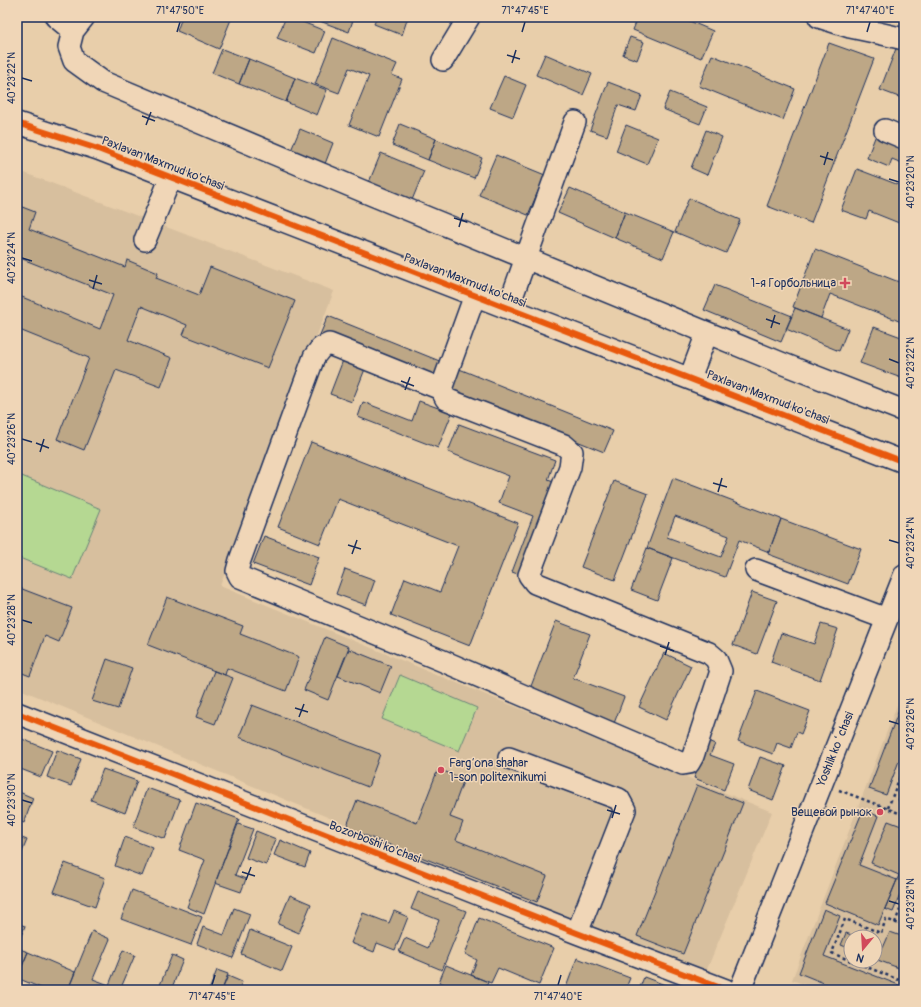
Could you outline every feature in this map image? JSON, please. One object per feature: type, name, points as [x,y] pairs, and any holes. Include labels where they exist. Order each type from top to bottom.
[{"type":"street","points":[[56,17],[79,24],[69,47],[74,62],[103,82],[707,333],[904,411]]},
{"type":"street","points":[[443,60],[469,17]]},
{"type":"street","points":[[819,17],[850,27],[904,40]]},
{"type":"street","points":[[508,308],[575,122]]},
{"type":"street","name":"Paxlavan Maxmud ko'chasi","points":[[17,123],[98,149],[904,462]]},
{"type":"street","points":[[885,130],[904,138]]},
{"type":"street","points":[[145,240],[171,178]]},
{"type":"street","points":[[441,388],[329,344],[320,348],[314,358],[240,560],[237,571],[240,577],[443,661],[683,764],[689,763],[693,756],[721,671],[716,659],[709,653],[535,583],[529,575],[570,467],[572,452],[564,444],[446,399],[441,388],[475,295]]},
{"type":"street","points":[[690,378],[707,333]]},
{"type":"street","points":[[756,570],[887,618]]},
{"type":"street","name":"Yoshlik koʻchasi","points":[[740,990],[904,576]]},
{"type":"street","name":"Bozorboshi ko'chasi","points":[[17,713],[726,990]]},
{"type":"street","points":[[509,758],[619,799],[625,810],[577,933]]},
{"type":"path","points":[[888,808],[904,766]]},
{"type":"path","points":[[822,783],[904,815]]},
{"type":"path","points":[[895,923],[904,899]]},
{"type":"path","points":[[843,958],[832,953],[845,919],[870,929]]},
{"type":"path","points":[[882,929],[886,919],[904,926]]},
{"type":"path","points":[[871,969],[904,982]]},
{"type":"shaded area","points":[[17,170],[334,291],[220,586],[772,812],[705,974],[17,688]]},
{"type":"shaded area","name":"Вещевой рынок","points":[[904,687],[904,990],[818,990],[792,980]]},
{"type":"green space","points":[[17,474],[101,509],[72,579],[17,557]]},
{"type":"green space","points":[[400,675],[477,708],[459,751],[382,719]]},
{"type":"building","points":[[182,17],[232,17],[219,49],[177,31]]},
{"type":"building","points":[[286,17],[290,17],[325,31],[316,53],[277,38]]},
{"type":"building","points":[[309,17],[354,17],[349,32]]},
{"type":"building","points":[[377,17],[408,17],[402,35],[374,24]]},
{"type":"building","points":[[638,17],[680,17],[713,31],[701,58],[633,30]]},
{"type":"building","points":[[630,37],[644,42],[637,60],[623,55]]},
{"type":"building","points":[[333,38],[397,64],[392,75],[402,79],[379,137],[349,125],[369,76],[349,68],[339,93],[315,84]]},
{"type":"building","points":[[829,43],[874,59],[811,223],[767,206]]},
{"type":"building","points":[[897,46],[904,49],[904,99],[880,90]]},
{"type":"building","points":[[222,49],[249,59],[239,84],[212,73]]},
{"type":"building","points":[[545,54],[592,74],[583,95],[536,75]]},
{"type":"building","points":[[712,55],[795,89],[783,120],[699,86]]},
{"type":"building","points":[[249,59],[295,78],[286,102],[239,84]]},
{"type":"building","points":[[504,76],[526,85],[513,117],[490,108]]},
{"type":"building","points":[[295,78],[327,90],[317,115],[286,102]]},
{"type":"building","points":[[608,82],[642,95],[636,111],[618,105],[607,136],[590,130]]},
{"type":"building","points":[[670,92],[707,107],[700,124],[663,109]]},
{"type":"building","points":[[400,124],[436,139],[428,160],[392,145]]},
{"type":"building","points":[[626,125],[658,138],[647,164],[616,151]]},
{"type":"building","points":[[300,129],[333,143],[323,169],[289,155]]},
{"type":"building","points":[[706,130],[722,137],[707,175],[691,168]]},
{"type":"building","points":[[877,132],[904,143],[904,164],[892,159],[889,167],[867,158]]},
{"type":"building","points":[[436,139],[482,158],[474,178],[428,160]]},
{"type":"building","points":[[381,153],[424,171],[410,205],[367,187]]},
{"type":"building","points":[[496,155],[545,175],[528,215],[479,195]]},
{"type":"building","points":[[857,169],[904,187],[904,225],[869,211],[866,219],[841,210]]},
{"type":"building","points":[[570,188],[625,212],[615,238],[558,213]]},
{"type":"building","points":[[689,198],[740,220],[726,253],[675,232]]},
{"type":"building","points":[[17,205],[35,212],[29,229],[125,267],[127,260],[158,273],[156,278],[199,295],[210,267],[295,301],[268,368],[183,335],[187,325],[141,306],[128,340],[172,358],[161,387],[116,370],[84,450],[57,439],[89,358],[17,329],[17,295],[100,329],[113,295],[20,258],[17,266]]},
{"type":"building","points":[[625,212],[674,232],[663,258],[615,238]]},
{"type":"building","points":[[815,249],[904,284],[904,323],[830,294],[821,318],[793,307]]},
{"type":"building","points":[[715,285],[792,316],[781,342],[704,310]]},
{"type":"building","points":[[795,308],[848,329],[839,351],[786,329]]},
{"type":"building","points":[[328,316],[613,431],[604,452],[319,337]]},
{"type":"building","points":[[874,327],[904,338],[904,379],[860,363]]},
{"type":"building","points":[[345,355],[367,364],[352,402],[330,394]]},
{"type":"building","points":[[419,401],[452,413],[438,448],[358,417],[363,402],[412,421]]},
{"type":"building","points":[[459,424],[555,460],[548,480],[559,484],[523,576],[512,572],[533,516],[499,503],[509,476],[448,452]]},
{"type":"building","points":[[311,442],[518,523],[470,646],[391,615],[405,578],[440,592],[458,546],[338,499],[320,544],[278,527]]},
{"type":"building","points":[[673,478],[781,519],[769,552],[739,540],[725,577],[647,548]],"holes":[[[675,516],[729,536],[721,557],[667,537]]]},
{"type":"building","points":[[614,481],[648,494],[615,580],[581,567]]},
{"type":"building","points":[[781,519],[861,549],[848,584],[768,554]]},
{"type":"building","points":[[264,536],[319,557],[309,585],[253,564]]},
{"type":"building","points":[[647,548],[673,558],[657,600],[631,590]]},
{"type":"building","points":[[345,569],[375,580],[366,605],[336,594]]},
{"type":"building","points":[[17,587],[72,608],[59,642],[45,636],[30,676],[17,671]]},
{"type":"building","points":[[752,592],[777,601],[757,654],[733,645]]},
{"type":"building","points":[[167,597],[243,626],[240,634],[299,657],[286,691],[227,668],[225,675],[148,645]]},
{"type":"building","points":[[556,621],[590,634],[573,678],[624,697],[613,726],[528,694]]},
{"type":"building","points":[[821,624],[838,629],[820,680],[771,662],[781,633],[814,644]]},
{"type":"building","points":[[325,637],[349,647],[328,700],[304,690]]},
{"type":"building","points":[[349,649],[391,666],[380,693],[338,676]]},
{"type":"building","points":[[664,653],[691,666],[666,720],[639,707]]},
{"type":"building","points":[[107,659],[132,668],[118,709],[92,701]]},
{"type":"building","points":[[214,671],[233,678],[215,724],[196,717]]},
{"type":"building","points":[[757,691],[810,711],[801,734],[797,732],[791,748],[777,743],[773,754],[738,741]]},
{"type":"building","points":[[904,697],[904,748],[886,795],[869,789]]},
{"type":"building","points":[[252,705],[380,754],[368,787],[239,737]]},
{"type":"building","points":[[17,737],[52,751],[41,777],[18,768],[17,769]]},
{"type":"building","points":[[708,741],[715,744],[710,755],[734,764],[724,790],[694,778]]},
{"type":"building","points":[[57,750],[81,759],[71,786],[47,777]]},
{"type":"building","points":[[760,757],[786,766],[773,800],[748,790]]},
{"type":"building","points":[[103,769],[137,781],[125,813],[91,800]]},
{"type":"building","points":[[438,769],[464,779],[450,817],[463,822],[456,840],[547,876],[537,902],[346,828],[357,800],[417,823]]},
{"type":"building","points":[[697,785],[743,803],[683,954],[637,936]]},
{"type":"building","points":[[904,785],[904,803],[898,800]]},
{"type":"building","points":[[147,788],[180,800],[165,839],[133,827]]},
{"type":"building","points":[[17,791],[33,798],[24,823],[17,820]]},
{"type":"building","points":[[196,803],[239,819],[204,914],[187,907],[205,860],[179,850]]},
{"type":"building","points":[[863,810],[878,816],[859,865],[897,880],[878,925],[825,903]]},
{"type":"building","points":[[888,821],[904,827],[904,885],[893,912],[885,909],[899,875],[871,863]]},
{"type":"building","points":[[238,824],[253,829],[235,875],[246,879],[241,892],[215,883]]},
{"type":"building","points":[[256,831],[276,839],[266,865],[246,858]]},
{"type":"building","points":[[17,836],[27,840],[17,864]]},
{"type":"building","points":[[125,837],[153,848],[142,876],[115,866]]},
{"type":"building","points":[[280,840],[310,853],[305,867],[274,855]]},
{"type":"building","points":[[65,863],[105,878],[95,907],[54,892]]},
{"type":"building","points":[[132,890],[202,917],[191,945],[121,919]]},
{"type":"building","points":[[418,892],[466,911],[442,970],[399,952],[405,938],[428,948],[439,920],[411,909]]},
{"type":"building","points":[[290,895],[311,904],[299,933],[278,924]]},
{"type":"building","points":[[234,908],[250,914],[233,958],[197,944],[203,927],[224,935]]},
{"type":"building","points":[[824,909],[840,916],[824,956],[843,963],[843,969],[858,969],[904,987],[904,990],[841,990],[799,973]]},
{"type":"building","points":[[394,911],[408,917],[395,950],[377,943],[374,952],[351,943],[363,913],[389,923]]},
{"type":"building","points":[[479,918],[554,948],[539,985],[498,968],[491,983],[471,975],[477,960],[465,954]]},
{"type":"building","points":[[17,923],[25,926],[17,946]]},
{"type":"building","points":[[250,930],[292,947],[282,971],[241,954]]},
{"type":"building","points":[[92,931],[110,939],[93,979],[109,985],[123,950],[135,955],[120,990],[68,990]]},
{"type":"building","points":[[890,932],[904,937],[904,970],[883,962],[883,948]]},
{"type":"building","points":[[17,948],[28,952],[17,978]]},
{"type":"building","points":[[28,952],[75,972],[68,990],[46,990],[17,978]]},
{"type":"building","points":[[172,955],[183,960],[171,990],[158,990]]},
{"type":"building","points":[[577,958],[630,978],[625,990],[565,990]]},
{"type":"building","points":[[446,965],[488,982],[485,990],[458,990],[439,982]]},
{"type":"building","points":[[217,970],[228,974],[222,990],[209,990]]},
{"type":"building","points":[[228,976],[242,982],[239,990],[222,990]]},
{"type":"building","points":[[644,977],[673,988],[672,990],[639,990]]},
{"type":"cycle path","points":[[17,123],[98,149],[904,462]]},
{"type":"cycle path","points":[[17,713],[726,990]]},
{"type":"place","name":"1-я Горбольница","points":[[845,283]]},
{"type":"place","name":"Farg‘ona shahar 1-son politexnikumi","points":[[441,770]]},
{"type":"place","name":"Вещевой рынок","points":[[880,812]]}]
